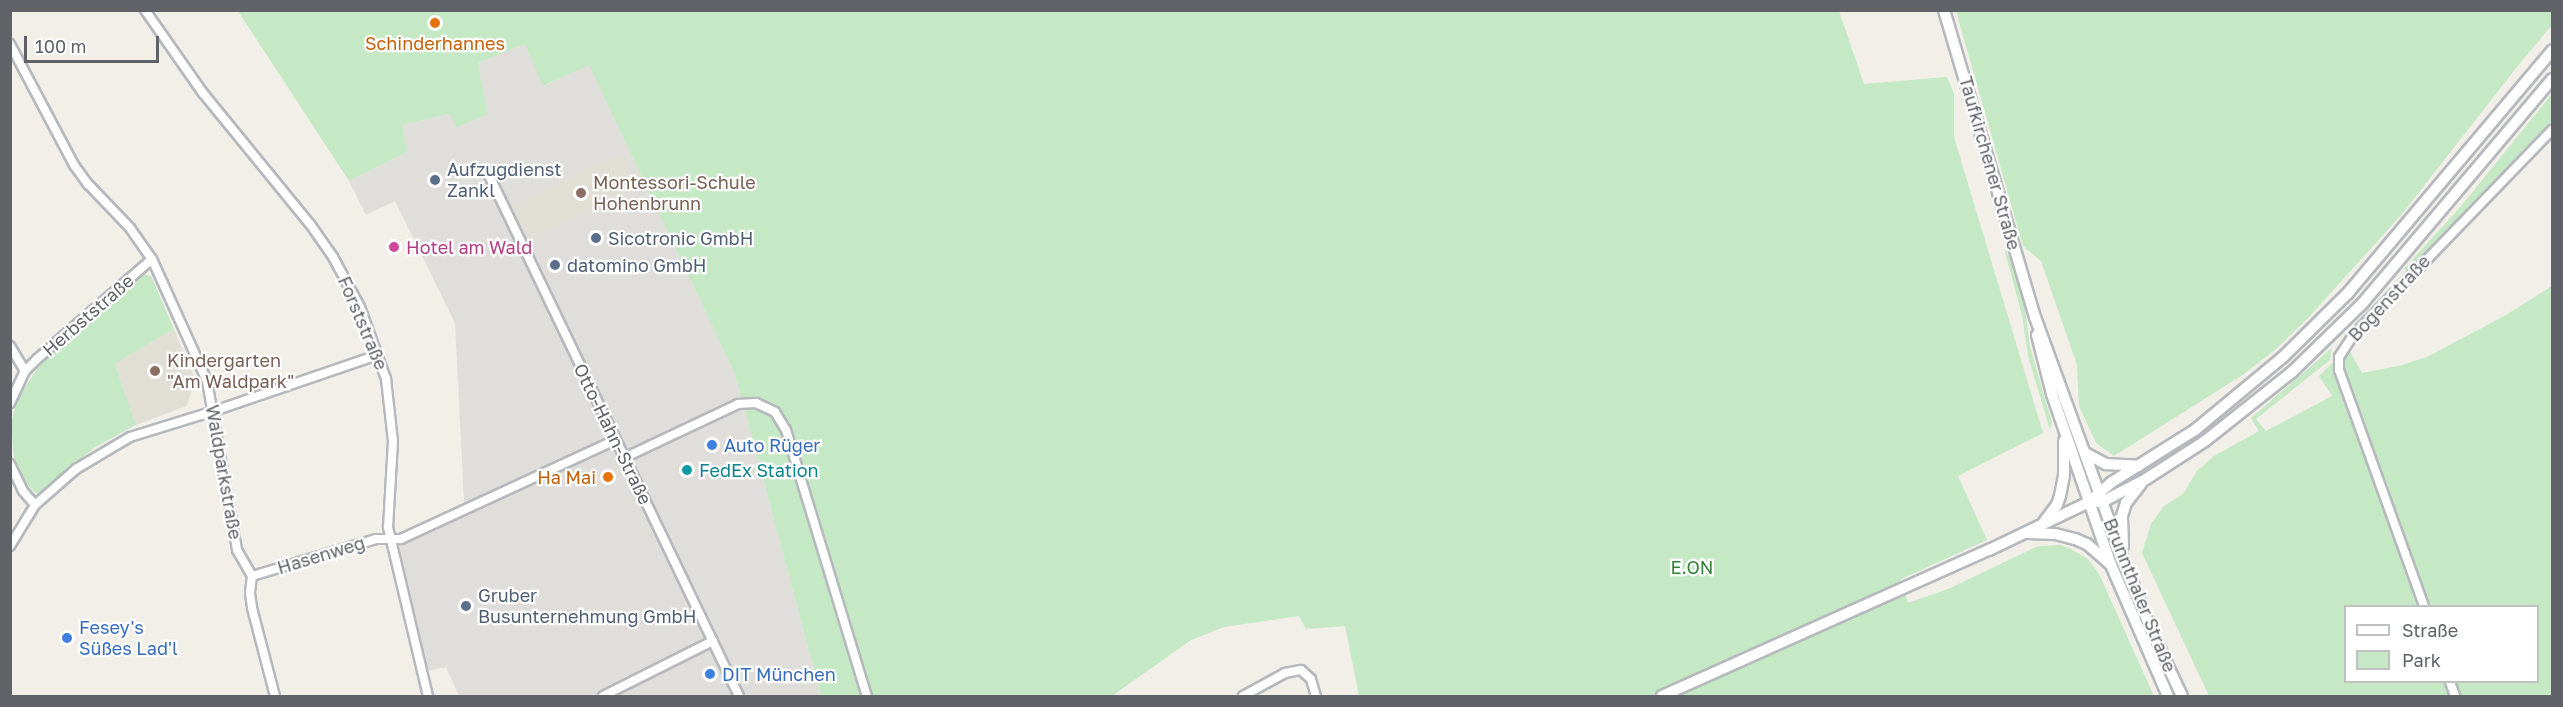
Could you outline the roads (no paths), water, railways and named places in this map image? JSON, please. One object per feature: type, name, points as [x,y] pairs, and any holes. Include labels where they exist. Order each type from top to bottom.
[{"type":"main road","name":"Taufkirchener Straße","points":[[1944,10],[2035,317],[2101,497]]},
{"type":"main road","points":[[2101,497],[2141,466],[2195,430],[2315,327],[2395,240],[2553,51]]},
{"type":"main road","points":[[1662,696],[2039,527],[2089,502],[2146,479],[2231,422],[2329,338],[2409,251],[2553,79]]},
{"type":"main road","name":"Taufkirchener Straße","points":[[2035,317],[2040,351],[2063,429],[2089,502]]},
{"type":"main road","points":[[2039,527],[2051,515],[2060,496],[2064,470],[2063,429]]},
{"type":"main road","points":[[2085,453],[2106,464],[2141,466]]},
{"type":"main road","points":[[2124,561],[2122,516],[2127,503],[2146,479]]},
{"type":"main road","name":"Brunnthaler Straße","points":[[2101,497],[2152,632],[2182,696]]},
{"type":"main road","name":"Brunnthaler Straße","points":[[2089,502],[2111,565],[2168,696]]},
{"type":"main road","points":[[2025,533],[2055,534],[2075,539],[2087,544],[2111,565]]},
{"type":"street","name":"Forststraße","points":[[145,10],[203,93],[310,224],[333,257],[360,307],[386,379],[392,422],[393,468],[388,527],[428,696]]},
{"type":"street","name":"Waldparkstraße","points":[[10,44],[74,165],[88,184],[130,228],[152,259],[207,381],[237,550],[252,576]]},
{"type":"street","name":"Bogenstraße","points":[[2424,605],[2339,370],[2339,357],[2352,337],[2553,130]]},
{"type":"street","name":"Otto-Hahn-Straße","points":[[487,171],[739,696]]},
{"type":"street","name":"Herbststraße","points":[[25,371],[152,259]]},
{"type":"street","points":[[10,346],[25,371],[10,403]]},
{"type":"street","points":[[10,546],[35,505],[76,469],[130,437],[378,355]]},
{"type":"street","points":[[626,457],[738,404],[756,403],[774,412],[786,430],[867,696]]},
{"type":"street","name":"Hasenweg","points":[[252,576],[376,539],[401,539],[615,440]]},
{"type":"street","points":[[10,464],[23,491],[35,505]]},
{"type":"street","points":[[252,576],[250,594],[252,608],[275,696]]},
{"type":"street","points":[[603,696],[712,641]]},
{"type":"street","points":[[1244,696],[1285,673],[1301,670],[1311,679],[1316,696]]},
{"type":"place","name":"Schinderhannes","points":[[435,23]]},
{"type":"place","name":"Aufzugdienst Zankl","points":[[435,180]]},
{"type":"place","name":"Montessori-Schule Hohenbrunn","points":[[581,193]]},
{"type":"place","name":"Sicotronic GmbH","points":[[596,238]]},
{"type":"place","name":"Hotel am Wald","points":[[394,247]]},
{"type":"place","name":"datomino GmbH","points":[[555,265]]},
{"type":"place","name":"Kindergarten \"Am Waldpark\"","points":[[155,371]]},
{"type":"place","name":"Auto Rüger","points":[[712,445]]},
{"type":"place","name":"FedEx Station","points":[[687,470]]},
{"type":"place","name":"Ha Mai","points":[[608,477]]},
{"type":"place","name":"Gruber Busunternehmung GmbH","points":[[466,606]]},
{"type":"place","name":"Fesey's Süßes Lad'l","points":[[67,638]]},
{"type":"place","name":"DIT München","points":[[710,674]]},
{"type":"park label","name":"E.ON","points":[[1692,567]]}]
